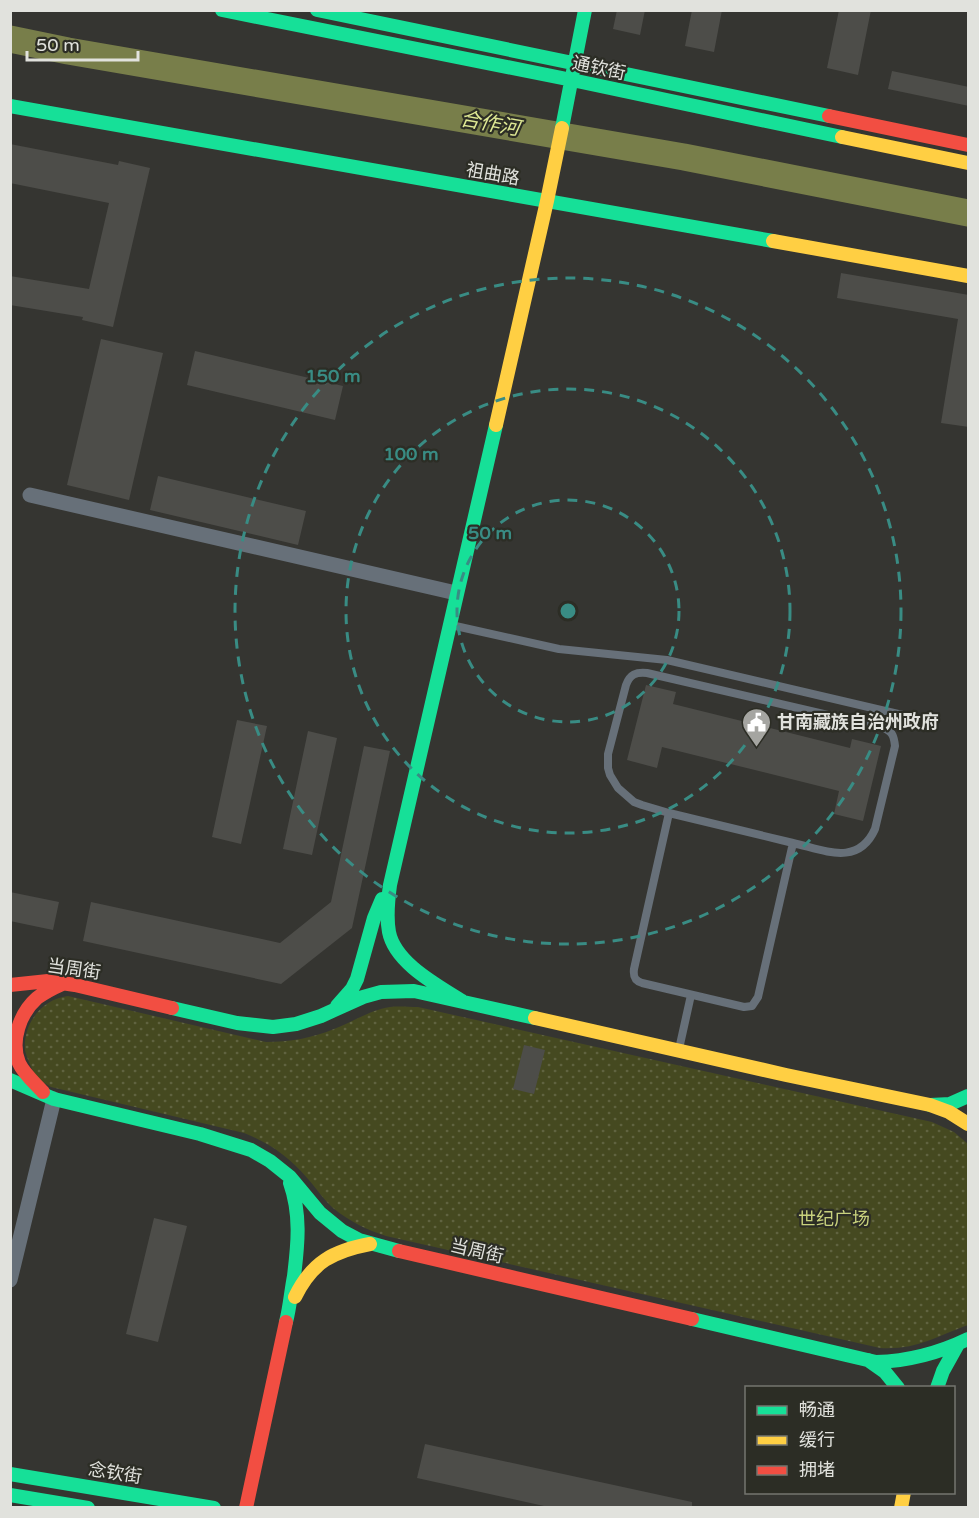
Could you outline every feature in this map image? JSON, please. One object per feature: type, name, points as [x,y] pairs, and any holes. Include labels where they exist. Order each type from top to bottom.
[{"type":"main road","name":"通钦街","points":[[222,10],[969,163]]},
{"type":"main road","points":[[317,10],[969,145]]},
{"type":"main road","points":[[462,1001],[423,975],[399,954],[392,945],[388,930],[387,909],[390,885],[547,201],[585,10]]},
{"type":"main road","name":"祖曲路","points":[[10,106],[969,276]]},
{"type":"main road","points":[[328,1012],[346,997],[357,979],[374,918],[390,885]]},
{"type":"main road","name":"当周街","points":[[10,984],[48,981],[75,985],[237,1023],[273,1028],[296,1024],[363,997],[396,991],[414,991],[930,1105],[949,1112],[969,1124]]},
{"type":"main road","points":[[50,1097],[29,1077],[19,1062],[16,1045],[18,1028],[25,1010],[38,997],[61,984],[75,985]]},
{"type":"main road","name":"当周街","points":[[10,1080],[50,1097],[251,1150],[270,1161],[287,1175],[326,1218],[342,1231],[370,1244],[868,1360],[893,1362],[916,1358],[963,1342]]},
{"type":"main road","points":[[930,1105],[950,1104],[969,1096]]},
{"type":"main road","points":[[246,1508],[291,1306],[299,1226],[298,1209],[287,1175]]},
{"type":"main road","points":[[291,1306],[305,1277],[314,1266],[335,1253],[370,1244]]},
{"type":"main road","points":[[938,1386],[943,1371],[963,1342]]},
{"type":"main road","points":[[868,1360],[885,1372],[896,1386]]},
{"type":"main road","name":"念钦街","points":[[10,1474],[214,1508]]},
{"type":"main road","points":[[10,1495],[88,1508]]},
{"type":"street","points":[[30,495],[456,593]]},
{"type":"street","points":[[10,1280],[50,1097]]},
{"type":"lane","points":[[450,624],[559,649],[667,660],[910,717]]},
{"type":"lane","points":[[635,673],[648,673],[890,730],[895,746],[875,829],[867,842],[853,852],[843,854],[793,843],[642,806],[628,797],[614,782],[608,768],[608,754],[629,678],[635,673]]},
{"type":"lane","points":[[669,813],[633,974],[638,982],[691,995],[744,1007],[753,1006],[756,1002],[793,843]]},
{"type":"lane","points":[[679,1050],[691,995]]},
{"type":"green space","name":"世纪广场","points":[[68,996],[266,1042],[317,1035],[383,1009],[418,1007],[932,1122],[954,1132],[968,1144],[968,1325],[915,1345],[880,1348],[379,1234],[339,1213],[294,1164],[254,1137],[51,1087],[37,1077],[25,1050],[27,1031],[42,1007]]},
{"type":"building","points":[[617,10],[645,10],[640,35],[613,29]]},
{"type":"building","points":[[692,10],[722,10],[714,52],[685,46]]},
{"type":"building","points":[[839,10],[871,10],[858,75],[827,68]]},
{"type":"building","points":[[892,71],[969,87],[969,106],[888,89]]},
{"type":"building","points":[[10,144],[118,165],[119,161],[150,168],[113,327],[82,320],[83,317],[10,305],[10,276],[89,289],[109,203],[10,183]]},
{"type":"building","points":[[841,273],[969,295],[969,427],[941,423],[958,319],[837,298]]},
{"type":"building","points":[[101,339],[163,353],[129,500],[67,485]]},
{"type":"building","points":[[195,351],[343,386],[335,420],[187,385]]},
{"type":"building","points":[[158,476],[306,511],[298,545],[150,510]]},
{"type":"building","name":"甘南藏族自治州政府","points":[[646,685],[676,692],[673,704],[850,748],[852,739],[881,746],[863,821],[834,814],[839,791],[662,747],[657,768],[627,760]]},
{"type":"building","points":[[237,720],[267,726],[241,844],[212,837]]},
{"type":"building","points":[[308,731],[337,738],[312,855],[283,849]]},
{"type":"building","points":[[364,746],[390,751],[352,928],[281,984],[83,941],[91,902],[280,943],[331,902]]},
{"type":"building","points":[[10,892],[59,902],[53,930],[10,921]]},
{"type":"building","points":[[524,1045],[545,1050],[534,1094],[513,1089]]},
{"type":"building","points":[[154,1218],[187,1226],[158,1342],[126,1334]]},
{"type":"building","points":[[425,1444],[692,1502],[692,1508],[553,1508],[417,1478]]},
{"type":"waterway","name":"合作河","points":[[10,39],[68,51],[684,157],[968,213]]},
{"type":"traffic: fast","points":[[222,10],[842,137]]},
{"type":"traffic: fast","points":[[317,10],[829,116]]},
{"type":"traffic: fast","points":[[562,128],[585,10]]},
{"type":"traffic: fast","points":[[10,106],[773,241]]},
{"type":"traffic: fast","points":[[462,1001],[418,972],[399,954],[389,932],[388,908],[390,885],[496,425]]},
{"type":"traffic: fast","points":[[337,1006],[352,989],[357,979],[374,918],[382,899]]},
{"type":"traffic: fast","points":[[172,1008],[237,1023],[273,1027],[296,1024],[321,1016],[363,997],[381,992],[414,991],[535,1018]]},
{"type":"traffic: fast","points":[[10,1080],[54,1099],[200,1134],[251,1150],[290,1177],[320,1213],[342,1231],[359,1240],[399,1251]]},
{"type":"traffic: fast","points":[[930,1105],[950,1104],[968,1096]]},
{"type":"traffic: fast","points":[[286,1322],[297,1241],[296,1206],[290,1183]]},
{"type":"traffic: fast","points":[[692,1319],[876,1362],[924,1355],[968,1339]]},
{"type":"traffic: fast","points":[[938,1386],[958,1344]]},
{"type":"traffic: fast","points":[[868,1360],[885,1372],[896,1386]]},
{"type":"traffic: fast","points":[[10,1474],[214,1508]]},
{"type":"traffic: fast","points":[[10,1495],[88,1508]]},
{"type":"traffic: slow","points":[[496,425],[562,128]]},
{"type":"traffic: slow","points":[[842,137],[968,163]]},
{"type":"traffic: slow","points":[[773,241],[968,276]]},
{"type":"traffic: slow","points":[[535,1018],[930,1105],[949,1112],[968,1124]]},
{"type":"traffic: slow","points":[[295,1297],[309,1275],[325,1260],[345,1250],[370,1244]]},
{"type":"traffic: slow","points":[[901,1508],[904,1494]]},
{"type":"traffic: jam","points":[[829,116],[968,145]]},
{"type":"traffic: jam","points":[[10,985],[48,981],[75,985],[172,1008]]},
{"type":"traffic: jam","points":[[43,1092],[19,1063],[16,1055],[16,1037],[21,1019],[31,1004],[43,994],[62,984]]},
{"type":"traffic: jam","points":[[399,1251],[692,1319]]},
{"type":"traffic: jam","points":[[246,1508],[286,1322]]},
{"type":"place","name":"甘南藏族自治州政府","points":[[756,748]]}]
